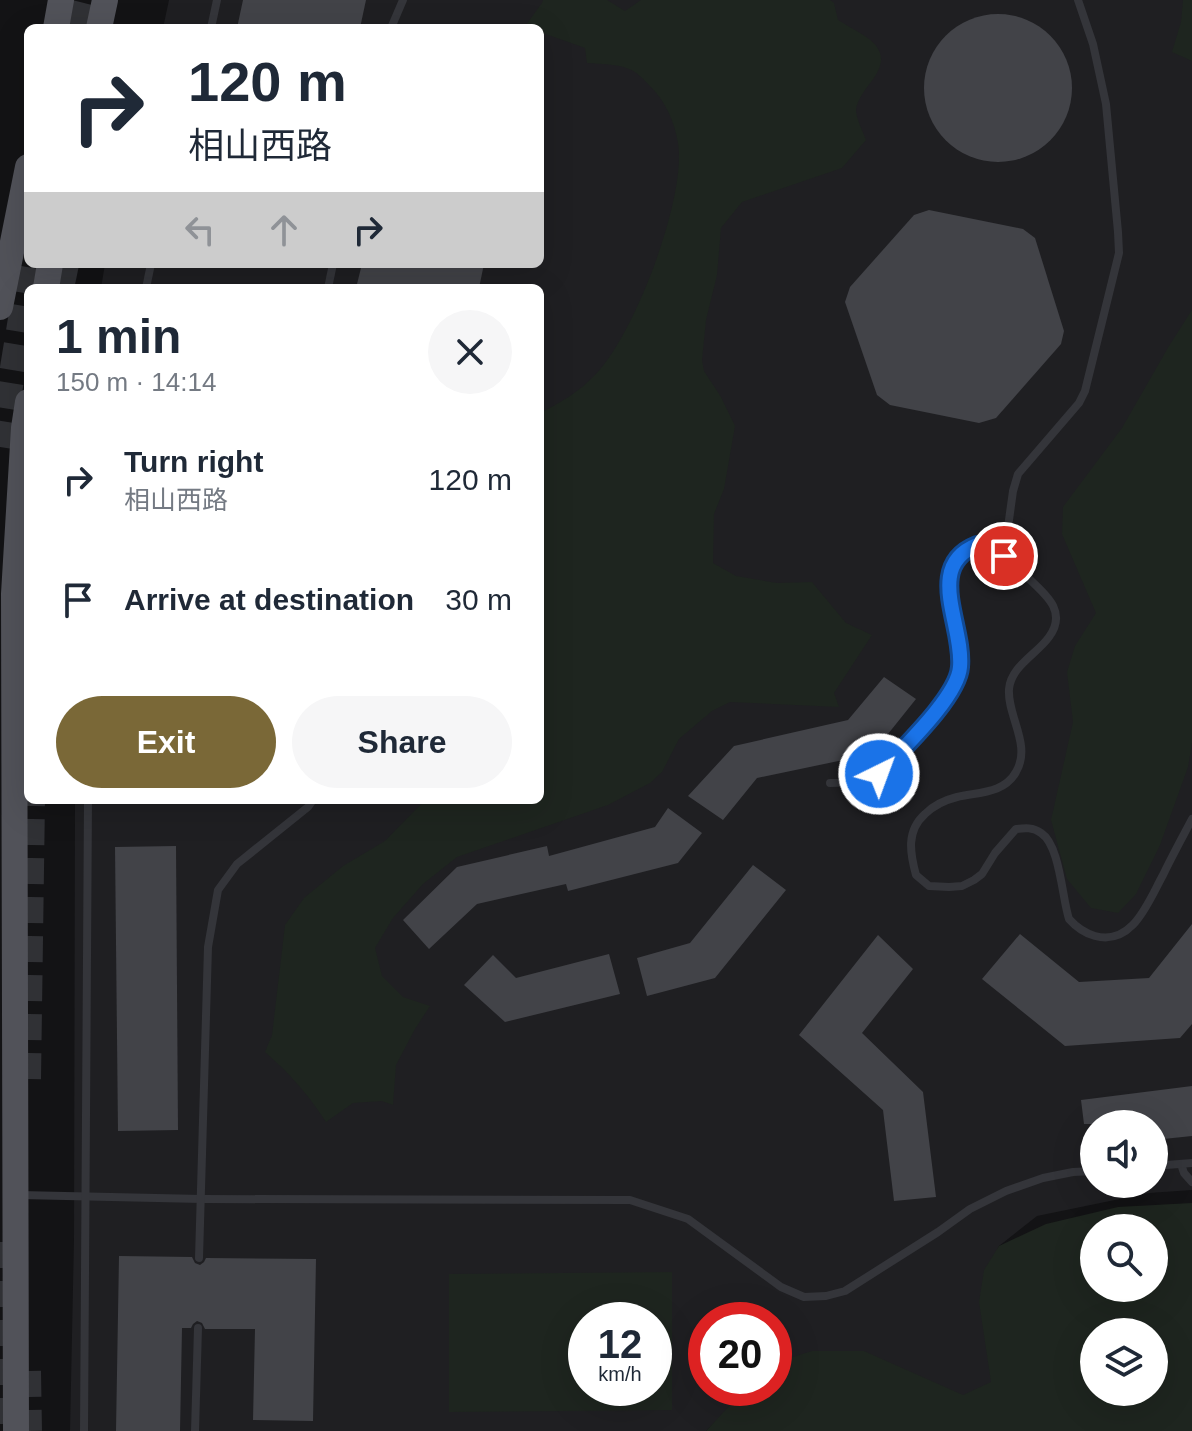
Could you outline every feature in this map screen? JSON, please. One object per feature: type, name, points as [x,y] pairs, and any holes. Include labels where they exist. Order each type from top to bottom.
[{"type":"main road","points":[[57,24],[61,0]]},
{"type":"main road","points":[[100,24],[105,0]]},
{"type":"main road","points":[[0,307],[24,187]]},
{"type":"main road","points":[[16,1431],[14,594],[24,428]]},
{"type":"lane","points":[[212,24],[217,0]]},
{"type":"lane","points":[[393,24],[403,0]]},
{"type":"lane","points":[[1004,556],[1018,474],[1079,403],[1085,391],[1119,253],[1106,104],[1093,44],[1078,0]]},
{"type":"lane","points":[[830,783],[854,783],[879,774],[946,700],[960,668],[948,578],[962,550],[977,545],[1004,556],[1049,596],[1056,613],[1056,626],[1021,665],[1009,686],[1021,745],[1016,773],[992,791],[955,797],[933,806],[919,819],[913,829],[910,850],[916,875],[929,886],[962,886],[982,874],[1016,829],[1030,828],[1043,834],[1051,845],[1069,919],[1088,934],[1104,939],[1116,938],[1127,931],[1145,909],[1192,819]]},
{"type":"lane","points":[[84,1431],[88,804]]},
{"type":"lane","points":[[199,1258],[208,947],[218,890],[237,864],[310,804]]},
{"type":"lane","points":[[1168,1165],[1192,1163]]},
{"type":"lane","points":[[1181,1164],[1192,1182]]},
{"type":"lane","points":[[15,1195],[202,1199],[630,1200],[688,1219],[781,1287],[804,1297],[845,1291],[970,1209],[1006,1191],[1043,1178],[1080,1172]]},
{"type":"lane","points":[[195,1431],[198,1328]]},
{"type":"shaded area","points":[[169,0],[1192,0],[1192,1190],[1168,1192],[1168,1110],[1080,1110],[1080,1198],[1125,1198],[1037,1216],[999,1246],[986,1276],[1003,1381],[945,1406],[792,1369],[792,1302],[688,1302],[688,1406],[731,1406],[706,1431],[70,1431],[74,1239],[75,804],[544,804],[544,284],[102,284],[104,268],[544,268],[544,24],[164,24]]},
{"type":"shaded area","points":[[543,0],[607,0],[625,11],[641,0],[830,0],[834,3],[838,20],[867,38],[880,51],[878,70],[856,110],[866,140],[842,168],[742,202],[721,228],[717,275],[706,320],[702,360],[704,371],[735,426],[724,489],[714,514],[713,563],[736,576],[777,583],[812,582],[846,623],[872,635],[834,693],[839,707],[730,702],[712,711],[679,739],[662,772],[650,783],[608,805],[457,857],[423,884],[393,918],[375,948],[382,976],[403,997],[430,1006],[396,1065],[393,1105],[382,1101],[353,1103],[326,1122],[298,1085],[265,1052],[272,1035],[285,925],[304,898],[343,866],[385,841],[421,804],[544,804],[544,411],[595,375],[626,330],[654,265],[674,197],[679,167],[678,143],[664,104],[634,71],[619,66],[587,63],[585,48],[544,33],[544,24],[527,24]]},
{"type":"shaded area","points":[[1183,0],[1192,0],[1192,61],[1172,52],[1181,22]]},
{"type":"shaded area","points":[[1192,310],[1192,743],[1188,767],[1160,845],[1136,894],[1118,913],[1091,908],[1067,879],[1051,820],[1073,722],[1067,672],[1075,646],[1096,613],[1062,534],[1063,507],[1122,428]]},
{"type":"shaded area","points":[[1192,1203],[1192,1431],[706,1431],[729,1406],[792,1406],[792,1357],[812,1351],[864,1351],[963,1395],[991,1382],[979,1302],[984,1270],[999,1246],[1046,1224],[1080,1216],[1080,1302],[1168,1302],[1168,1214],[1088,1214],[1118,1207]]},
{"type":"shaded area","points":[[672,1272],[672,1302],[568,1302],[568,1406],[672,1406],[672,1410],[449,1412],[449,1274]]},
{"type":"building","points":[[243,0],[366,0],[361,24],[238,24]]},
{"type":"building","points":[[998,14],[1026,20],[1050,36],[1066,60],[1072,88],[1066,116],[1050,140],[1026,156],[998,162],[970,156],[946,140],[930,116],[924,88],[930,60],[946,36],[970,20]]},
{"type":"building","points":[[929,210],[1023,229],[1035,238],[1064,331],[1061,344],[996,418],[979,423],[890,405],[877,395],[845,302],[850,287],[914,215]]},
{"type":"building","points":[[361,268],[483,268],[480,284],[357,284]]},
{"type":"building","points":[[884,677],[916,699],[872,754],[757,778],[723,820],[688,796],[734,746],[848,720]]},
{"type":"building","points":[[668,808],[702,833],[678,863],[568,891],[566,884],[477,904],[429,949],[403,920],[457,867],[547,846],[549,856],[655,827]]},
{"type":"building","points":[[176,846],[178,1130],[118,1131],[115,847]]},
{"type":"building","points":[[753,865],[786,890],[715,978],[647,996],[637,958],[690,943]]},
{"type":"building","points":[[1192,924],[1192,1024],[1180,1038],[1065,1046],[982,979],[1020,934],[1079,982],[1149,978]]},
{"type":"building","points":[[878,935],[913,969],[862,1033],[923,1092],[936,1197],[894,1201],[883,1110],[799,1035]]},
{"type":"building","points":[[609,954],[620,994],[505,1022],[464,985],[493,955],[516,978]]},
{"type":"building","points":[[1192,1086],[1192,1136],[1168,1139],[1168,1110],[1082,1110],[1081,1100]]},
{"type":"building","points":[[119,1256],[192,1257],[200,1265],[206,1258],[316,1259],[313,1421],[253,1420],[255,1329],[205,1329],[197,1321],[191,1328],[182,1328],[180,1431],[116,1431]]},
{"type":"tunnel","points":[[78,24],[84,0]]},
{"type":"tunnel","points":[[27,284],[29,268]]},
{"type":"tunnel","points":[[62,284],[65,268]]},
{"type":"tunnel","points":[[0,447],[24,301]]},
{"type":"tunnel","points":[[28,1079],[32,804]]},
{"type":"tunnel","points":[[0,1242],[1,1431]]},
{"type":"tunnel","points":[[28,1371],[29,1431]]},
{"type":"route","points":[[879,774],[946,700],[955,685],[960,668],[948,578],[953,563],[962,550],[977,545],[1004,556]]}]
